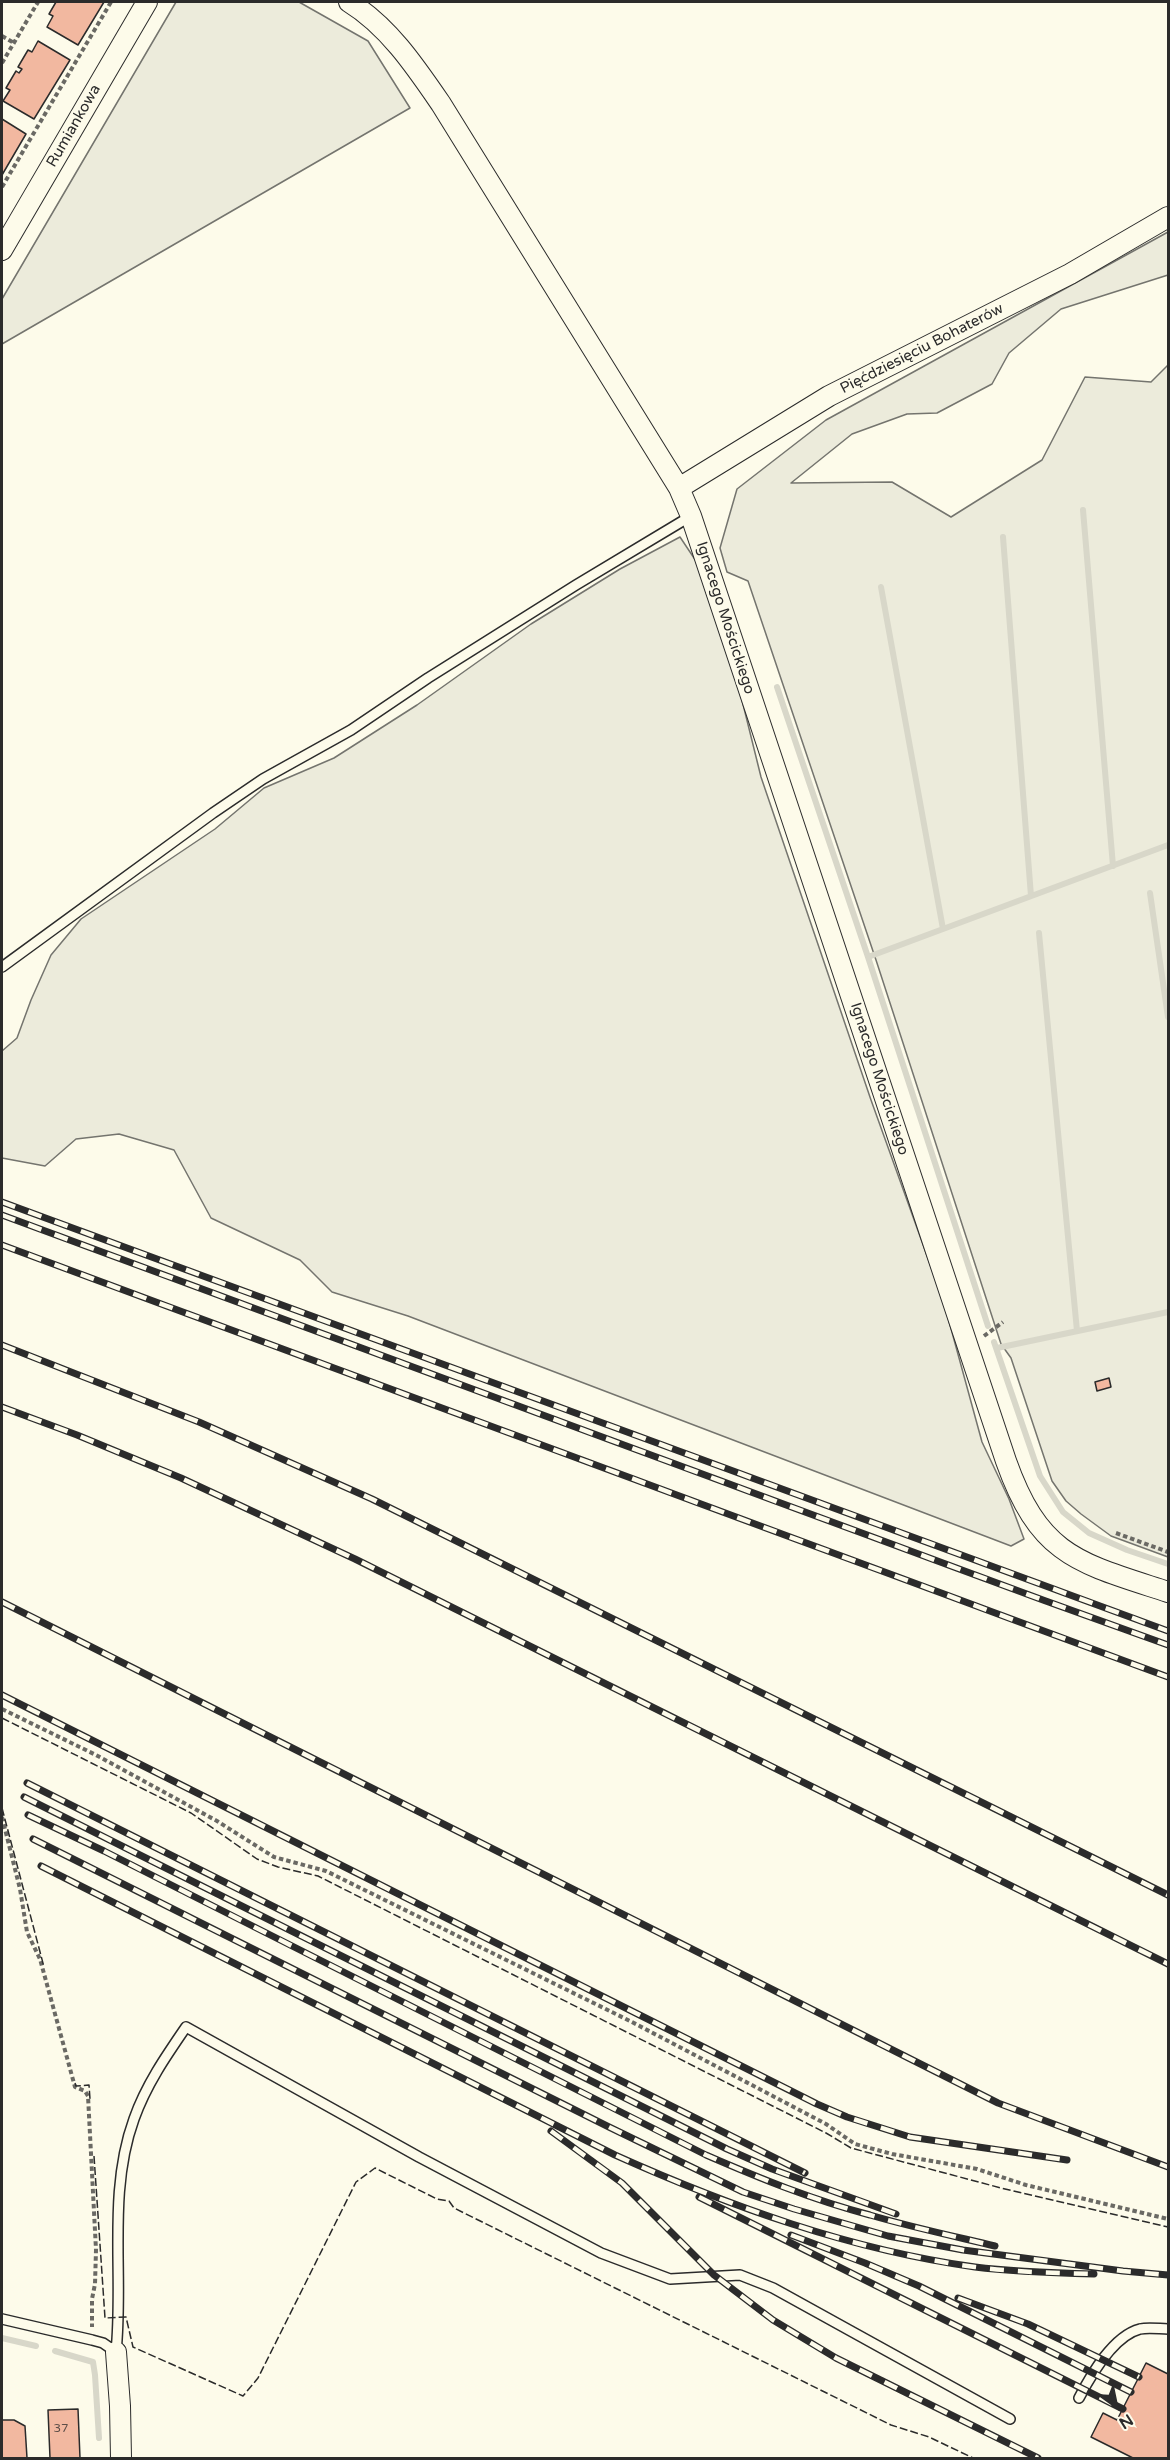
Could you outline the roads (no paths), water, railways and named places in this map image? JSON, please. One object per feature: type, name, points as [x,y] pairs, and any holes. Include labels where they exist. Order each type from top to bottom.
[{"type":"street","name":"Rumiankowa","points":[[4,242],[147,2]]},
{"type":"street","name":"Ignacego Mościckiego","points":[[349,2],[363,10],[410,58],[441,104],[679,488],[692,516],[1014,1484],[1032,1517],[1050,1541],[1098,1570],[1168,1592]]},
{"type":"street","name":"Pięćdziesięciu Bohaterów","points":[[679,488],[830,396],[1070,274],[1168,218]]},
{"type":"street","points":[[116,2352],[121,2458]]},
{"type":"lane","points":[[2,967],[157,853],[255,785],[351,730],[428,678],[566,591],[692,516]]},
{"type":"lane","points":[[2,2319],[103,2343],[116,2352],[119,2318],[118,2237],[121,2175],[134,2120],[155,2072],[186,2027],[400,2146],[601,2253],[670,2279],[740,2275],[773,2288],[1010,2419]]},
{"type":"lane","points":[[1079,2398],[1092,2373],[1122,2338],[1141,2329],[1168,2329]]},
{"type":"waterway","points":[[1083,510],[1113,866]]},
{"type":"waterway","points":[[1003,537],[1031,896]]},
{"type":"waterway","points":[[881,587],[943,929]]},
{"type":"waterway","points":[[777,687],[988,1326]]},
{"type":"waterway","points":[[868,957],[1168,845]]},
{"type":"waterway","points":[[1150,893],[1168,1017]]},
{"type":"waterway","points":[[1039,933],[1077,1331]]},
{"type":"waterway","points":[[997,1348],[1168,1312]]},
{"type":"waterway","points":[[994,1342],[1040,1476],[1063,1512],[1089,1533],[1127,1550],[1168,1564]]},
{"type":"waterway","points":[[2,2338],[36,2346]]},
{"type":"waterway","points":[[55,2351],[93,2362],[99,2438]]},
{"type":"railway","points":[[2,1202],[1168,1631]]},
{"type":"railway","points":[[2,1215],[1168,1645]]},
{"type":"railway","points":[[2,1245],[1168,1677]]},
{"type":"railway","points":[[2,1345],[199,1422],[372,1499],[1168,1895]]},
{"type":"railway","points":[[2,1407],[181,1478],[355,1559],[1168,1964]]},
{"type":"railway","points":[[2,1602],[998,2103],[1168,2167]]},
{"type":"railway","points":[[2,1695],[817,2104],[847,2117],[910,2137],[1067,2160]]},
{"type":"railway","points":[[27,1783],[805,2173]]},
{"type":"railway","points":[[24,1797],[727,2149],[772,2169],[896,2214]]},
{"type":"railway","points":[[28,1815],[104,1851],[706,2155],[828,2203],[901,2224],[995,2246]]},
{"type":"railway","points":[[33,1839],[743,2192],[888,2236],[963,2250],[1168,2275]]},
{"type":"railway","points":[[41,1866],[615,2155],[702,2192],[791,2224],[882,2250],[975,2267],[1094,2274]]},
{"type":"railway","points":[[551,2131],[622,2183],[714,2275],[773,2320],[836,2358],[1038,2458]]},
{"type":"railway","points":[[699,2197],[1123,2409]]},
{"type":"railway","points":[[791,2235],[919,2286],[1131,2392]]},
{"type":"railway","points":[[958,2298],[1028,2324],[1139,2377]]}]
